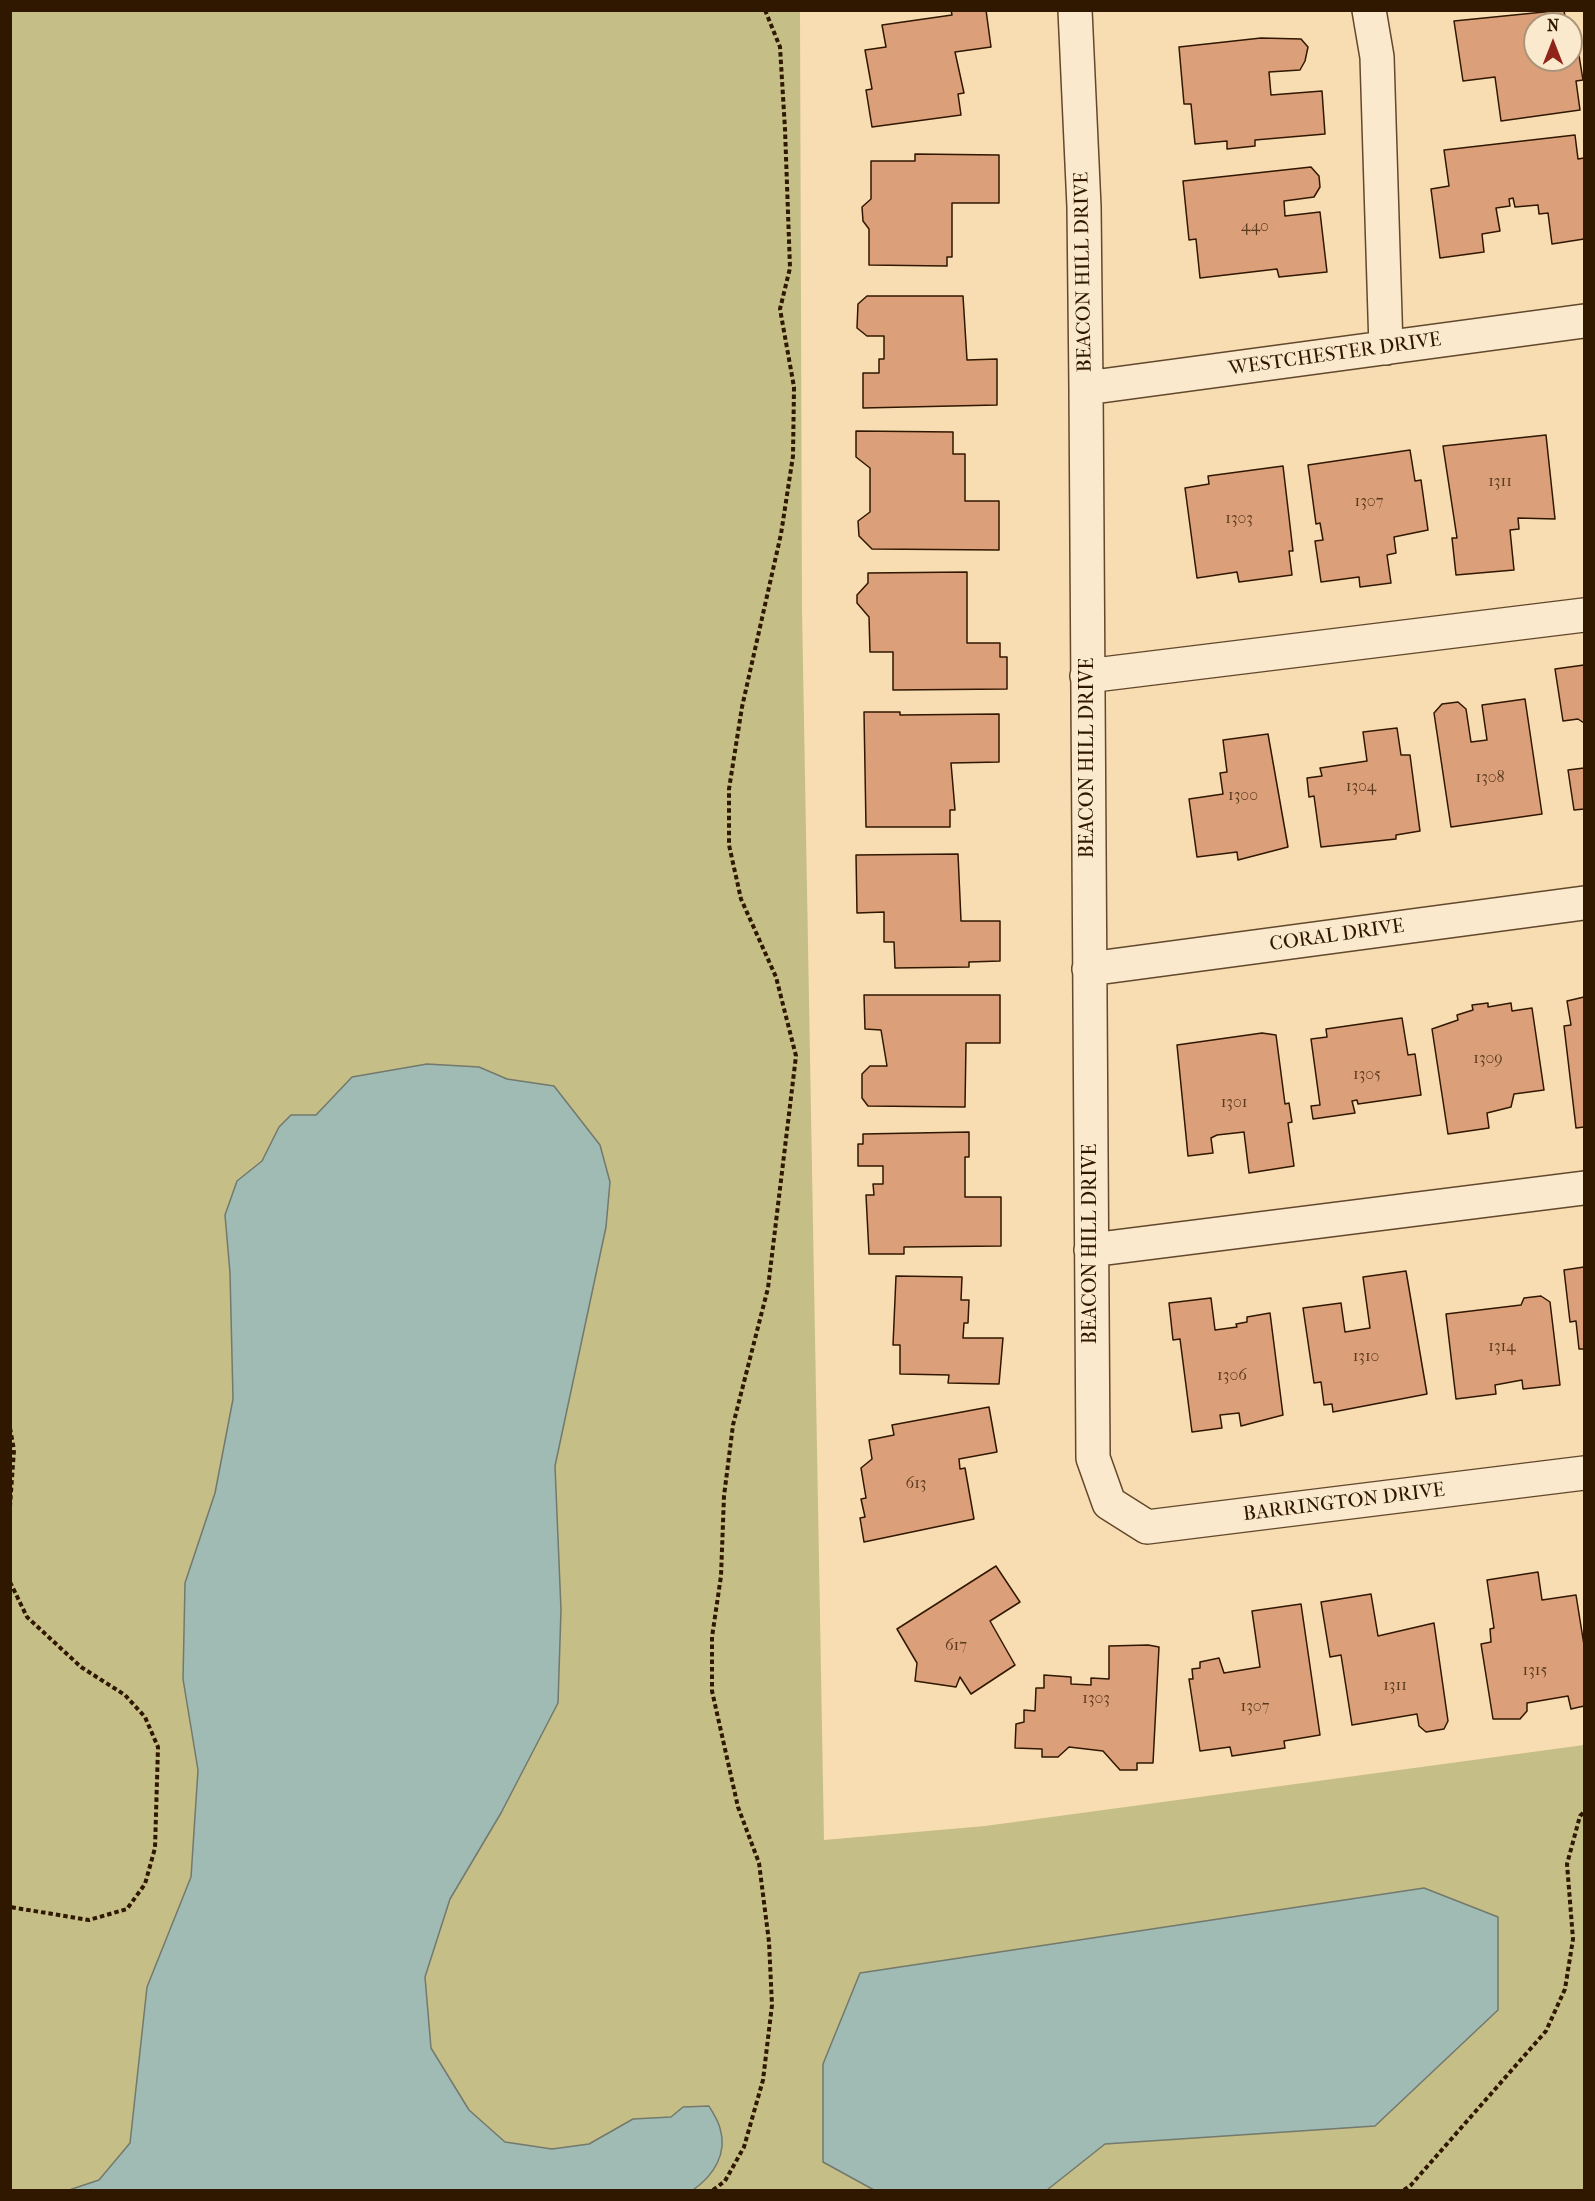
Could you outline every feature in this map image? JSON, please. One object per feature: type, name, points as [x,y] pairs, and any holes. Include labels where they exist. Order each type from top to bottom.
[{"type":"street","name":"BEACON HILL DRIVE","points":[[1075,10],[1084,207],[1093,1458],[1109,1503]]},
{"type":"street","points":[[1369,10],[1377,57],[1386,348]]},
{"type":"street","name":"WESTCHESTER DRIVE","points":[[1086,388],[1584,321]]},
{"type":"street","points":[[1087,676],[1584,615]]},
{"type":"street","name":"CORAL DRIVE","points":[[1089,969],[1584,903]]},
{"type":"street","points":[[1091,1250],[1584,1188]]},
{"type":"street","name":"BARRINGTON DRIVE","points":[[1109,1503],[1147,1527],[1584,1473]]},
{"type":"path","points":[[713,2190],[725,2181],[744,2147],[763,2080],[772,2005],[769,1942],[759,1863],[738,1807],[712,1691],[712,1637],[721,1576],[724,1496],[733,1425],[768,1288],[796,1056],[776,977],[741,899],[729,845],[729,789],[741,718],[781,534],[793,456],[794,387],[780,309],[790,268],[780,47],[765,10]]},
{"type":"path","points":[[10,1428],[14,1450],[10,1506]]},
{"type":"path","points":[[10,1582],[27,1617],[81,1667],[124,1695],[145,1718],[158,1747],[155,1848],[145,1884],[127,1909],[89,1920],[10,1907]]},
{"type":"path","points":[[1404,2190],[1411,2185],[1546,2031],[1565,1989],[1573,1939],[1567,1864],[1580,1816],[1584,1812]]},
{"type":"shaded area","points":[[11,11],[800,11],[802,609],[824,1840],[985,1826],[1584,1745],[1584,2190],[11,2190]]},
{"type":"water","points":[[427,1064],[479,1067],[507,1079],[554,1086],[600,1145],[610,1182],[606,1227],[555,1466],[561,1610],[558,1703],[501,1813],[450,1899],[425,1977],[431,2048],[469,2110],[505,2142],[552,2149],[589,2144],[633,2119],[671,2117],[683,2107],[709,2106],[720,2128],[722,2147],[720,2155],[717,2164],[707,2178],[693,2190],[69,2190],[99,2180],[130,2143],[147,1987],[191,1877],[198,1770],[183,1679],[185,1583],[215,1493],[233,1399],[230,1273],[225,1215],[237,1181],[262,1161],[279,1127],[291,1115],[316,1115],[352,1077]]},
{"type":"water","points":[[1424,1888],[1498,1917],[1498,2010],[1375,2126],[1105,2144],[1047,2190],[874,2190],[823,2162],[823,2064],[860,1973]]},
{"type":"building","points":[[951,10],[986,10],[991,47],[955,52],[964,93],[958,94],[961,115],[872,127],[866,90],[872,89],[865,50],[886,47],[882,25],[952,15]]},
{"type":"building","points":[[1523,14],[1523,72],[1582,72],[1583,80],[1576,81],[1580,110],[1501,121],[1495,77],[1463,81],[1454,21]]},
{"type":"building","points":[[1261,38],[1301,39],[1308,47],[1300,70],[1269,72],[1271,95],[1322,91],[1325,134],[1255,140],[1255,146],[1227,149],[1227,141],[1195,144],[1191,104],[1184,104],[1179,47]]},
{"type":"building","points":[[1575,135],[1578,159],[1584,158],[1584,239],[1552,244],[1548,213],[1539,214],[1538,205],[1515,207],[1513,198],[1509,199],[1510,206],[1496,208],[1500,231],[1482,234],[1484,252],[1440,258],[1431,189],[1449,186],[1444,150]]},
{"type":"building","points":[[915,154],[999,155],[999,203],[952,203],[952,257],[947,257],[947,266],[869,265],[869,229],[863,221],[862,207],[871,199],[871,161],[915,161]]},
{"type":"building","points":[[1311,167],[1319,176],[1320,187],[1314,197],[1284,201],[1285,216],[1320,212],[1327,272],[1279,277],[1277,269],[1200,278],[1196,239],[1189,240],[1183,181]]},
{"type":"building","points":[[867,296],[963,296],[967,360],[997,359],[997,405],[863,408],[863,373],[879,373],[879,359],[884,359],[884,336],[867,336],[857,328],[858,304]]},
{"type":"building","points":[[856,431],[953,432],[953,454],[965,454],[965,501],[999,501],[999,550],[872,549],[859,536],[858,521],[870,512],[870,468],[856,457]]},
{"type":"building","points":[[1546,435],[1555,519],[1518,518],[1519,529],[1510,530],[1514,570],[1456,575],[1452,538],[1457,538],[1443,446]]},
{"type":"building","points":[[1410,450],[1415,481],[1421,480],[1428,530],[1394,537],[1396,553],[1387,555],[1391,583],[1360,587],[1359,577],[1321,582],[1315,541],[1323,540],[1320,523],[1316,524],[1308,465]]},
{"type":"building","points":[[1283,466],[1293,551],[1289,551],[1292,575],[1239,582],[1237,572],[1197,578],[1185,488],[1209,484],[1208,476]]},
{"type":"building","points":[[967,572],[967,643],[1000,643],[1000,657],[1007,657],[1007,689],[893,690],[893,652],[870,652],[869,617],[857,603],[857,595],[868,583],[868,573]]},
{"type":"building","points":[[1584,665],[1584,723],[1578,719],[1563,721],[1555,669]]},
{"type":"building","points":[[1525,699],[1542,814],[1451,827],[1434,713],[1442,704],[1458,702],[1466,709],[1471,742],[1487,740],[1482,705]]},
{"type":"building","points":[[864,712],[900,712],[900,715],[999,714],[999,762],[951,763],[955,810],[950,810],[950,827],[866,827]]},
{"type":"building","points":[[1397,728],[1401,755],[1410,755],[1420,831],[1396,835],[1396,839],[1321,847],[1314,796],[1309,797],[1307,778],[1322,776],[1320,768],[1367,761],[1363,732]]},
{"type":"building","points":[[1268,734],[1288,847],[1238,860],[1237,852],[1197,857],[1189,799],[1223,794],[1220,773],[1227,772],[1223,740]]},
{"type":"building","points":[[1584,768],[1584,809],[1574,810],[1568,770]]},
{"type":"building","points":[[958,854],[961,921],[1000,921],[1000,961],[969,962],[969,967],[895,968],[894,942],[884,942],[884,912],[857,913],[856,855]]},
{"type":"building","points":[[864,995],[1000,995],[1000,1043],[966,1043],[965,1107],[868,1106],[862,1098],[862,1074],[870,1066],[887,1066],[881,1030],[865,1029]]},
{"type":"building","points":[[1584,997],[1584,1127],[1576,1128],[1564,1026],[1571,1025],[1567,1001]]},
{"type":"building","points":[[1488,1003],[1488,1007],[1511,1003],[1512,1011],[1532,1008],[1544,1090],[1514,1094],[1511,1107],[1487,1113],[1489,1128],[1448,1134],[1432,1029],[1458,1020],[1457,1015],[1473,1010],[1472,1005]]},
{"type":"building","points":[[1402,1018],[1408,1055],[1415,1054],[1421,1095],[1358,1104],[1357,1100],[1352,1101],[1355,1113],[1313,1119],[1311,1106],[1320,1105],[1311,1039],[1327,1037],[1326,1029]]},
{"type":"building","points":[[1262,1033],[1276,1035],[1285,1104],[1289,1103],[1292,1122],[1288,1123],[1294,1166],[1249,1173],[1244,1132],[1217,1135],[1211,1138],[1213,1153],[1188,1156],[1177,1045]]},
{"type":"building","points":[[969,1132],[969,1157],[965,1157],[965,1197],[1001,1197],[1001,1246],[904,1247],[904,1254],[869,1254],[866,1195],[874,1195],[873,1184],[883,1184],[883,1166],[858,1166],[858,1144],[863,1144],[863,1134]]},
{"type":"building","points":[[1584,1267],[1584,1349],[1579,1349],[1576,1321],[1570,1322],[1564,1270]]},
{"type":"building","points":[[1406,1271],[1427,1394],[1333,1412],[1332,1404],[1324,1405],[1321,1382],[1314,1383],[1303,1308],[1341,1303],[1345,1332],[1370,1328],[1363,1277]]},
{"type":"building","points":[[896,1276],[962,1277],[961,1300],[969,1300],[968,1323],[964,1323],[963,1338],[1003,1338],[999,1384],[948,1383],[949,1375],[900,1374],[900,1345],[893,1345]]},
{"type":"building","points":[[1541,1296],[1550,1302],[1560,1385],[1523,1389],[1522,1380],[1495,1385],[1496,1394],[1456,1399],[1446,1314],[1521,1305],[1524,1298]]},
{"type":"building","points":[[1211,1298],[1215,1330],[1237,1327],[1236,1324],[1247,1322],[1247,1317],[1270,1313],[1283,1415],[1241,1426],[1239,1413],[1220,1415],[1222,1428],[1192,1432],[1180,1339],[1173,1340],[1169,1303]]},
{"type":"building","points":[[989,1407],[997,1452],[959,1459],[960,1469],[965,1468],[974,1519],[864,1542],[860,1518],[865,1517],[861,1499],[866,1498],[861,1468],[872,1459],[869,1440],[894,1435],[892,1425]]},
{"type":"building","points":[[996,1566],[1020,1602],[990,1621],[1015,1665],[971,1694],[960,1677],[956,1687],[915,1681],[917,1663],[897,1629]]},
{"type":"building","points":[[1538,1572],[1542,1600],[1576,1595],[1584,1645],[1584,1706],[1571,1709],[1568,1696],[1527,1703],[1527,1711],[1520,1719],[1493,1719],[1481,1644],[1491,1642],[1490,1629],[1494,1628],[1487,1580]]},
{"type":"building","points":[[1371,1594],[1378,1636],[1434,1623],[1448,1721],[1444,1729],[1426,1732],[1419,1726],[1417,1714],[1352,1725],[1341,1655],[1330,1657],[1321,1602]]},
{"type":"building","points":[[1301,1604],[1320,1735],[1284,1741],[1285,1748],[1232,1756],[1230,1747],[1200,1751],[1189,1679],[1193,1679],[1192,1669],[1200,1668],[1200,1662],[1219,1658],[1224,1673],[1260,1667],[1252,1611]]},
{"type":"building","points":[[1109,1646],[1159,1647],[1153,1763],[1137,1763],[1137,1770],[1120,1770],[1103,1751],[1069,1747],[1058,1757],[1042,1757],[1042,1749],[1015,1748],[1016,1724],[1024,1722],[1024,1710],[1035,1711],[1036,1688],[1044,1688],[1044,1675],[1071,1677],[1071,1684],[1091,1685],[1091,1678],[1109,1679]]}]
